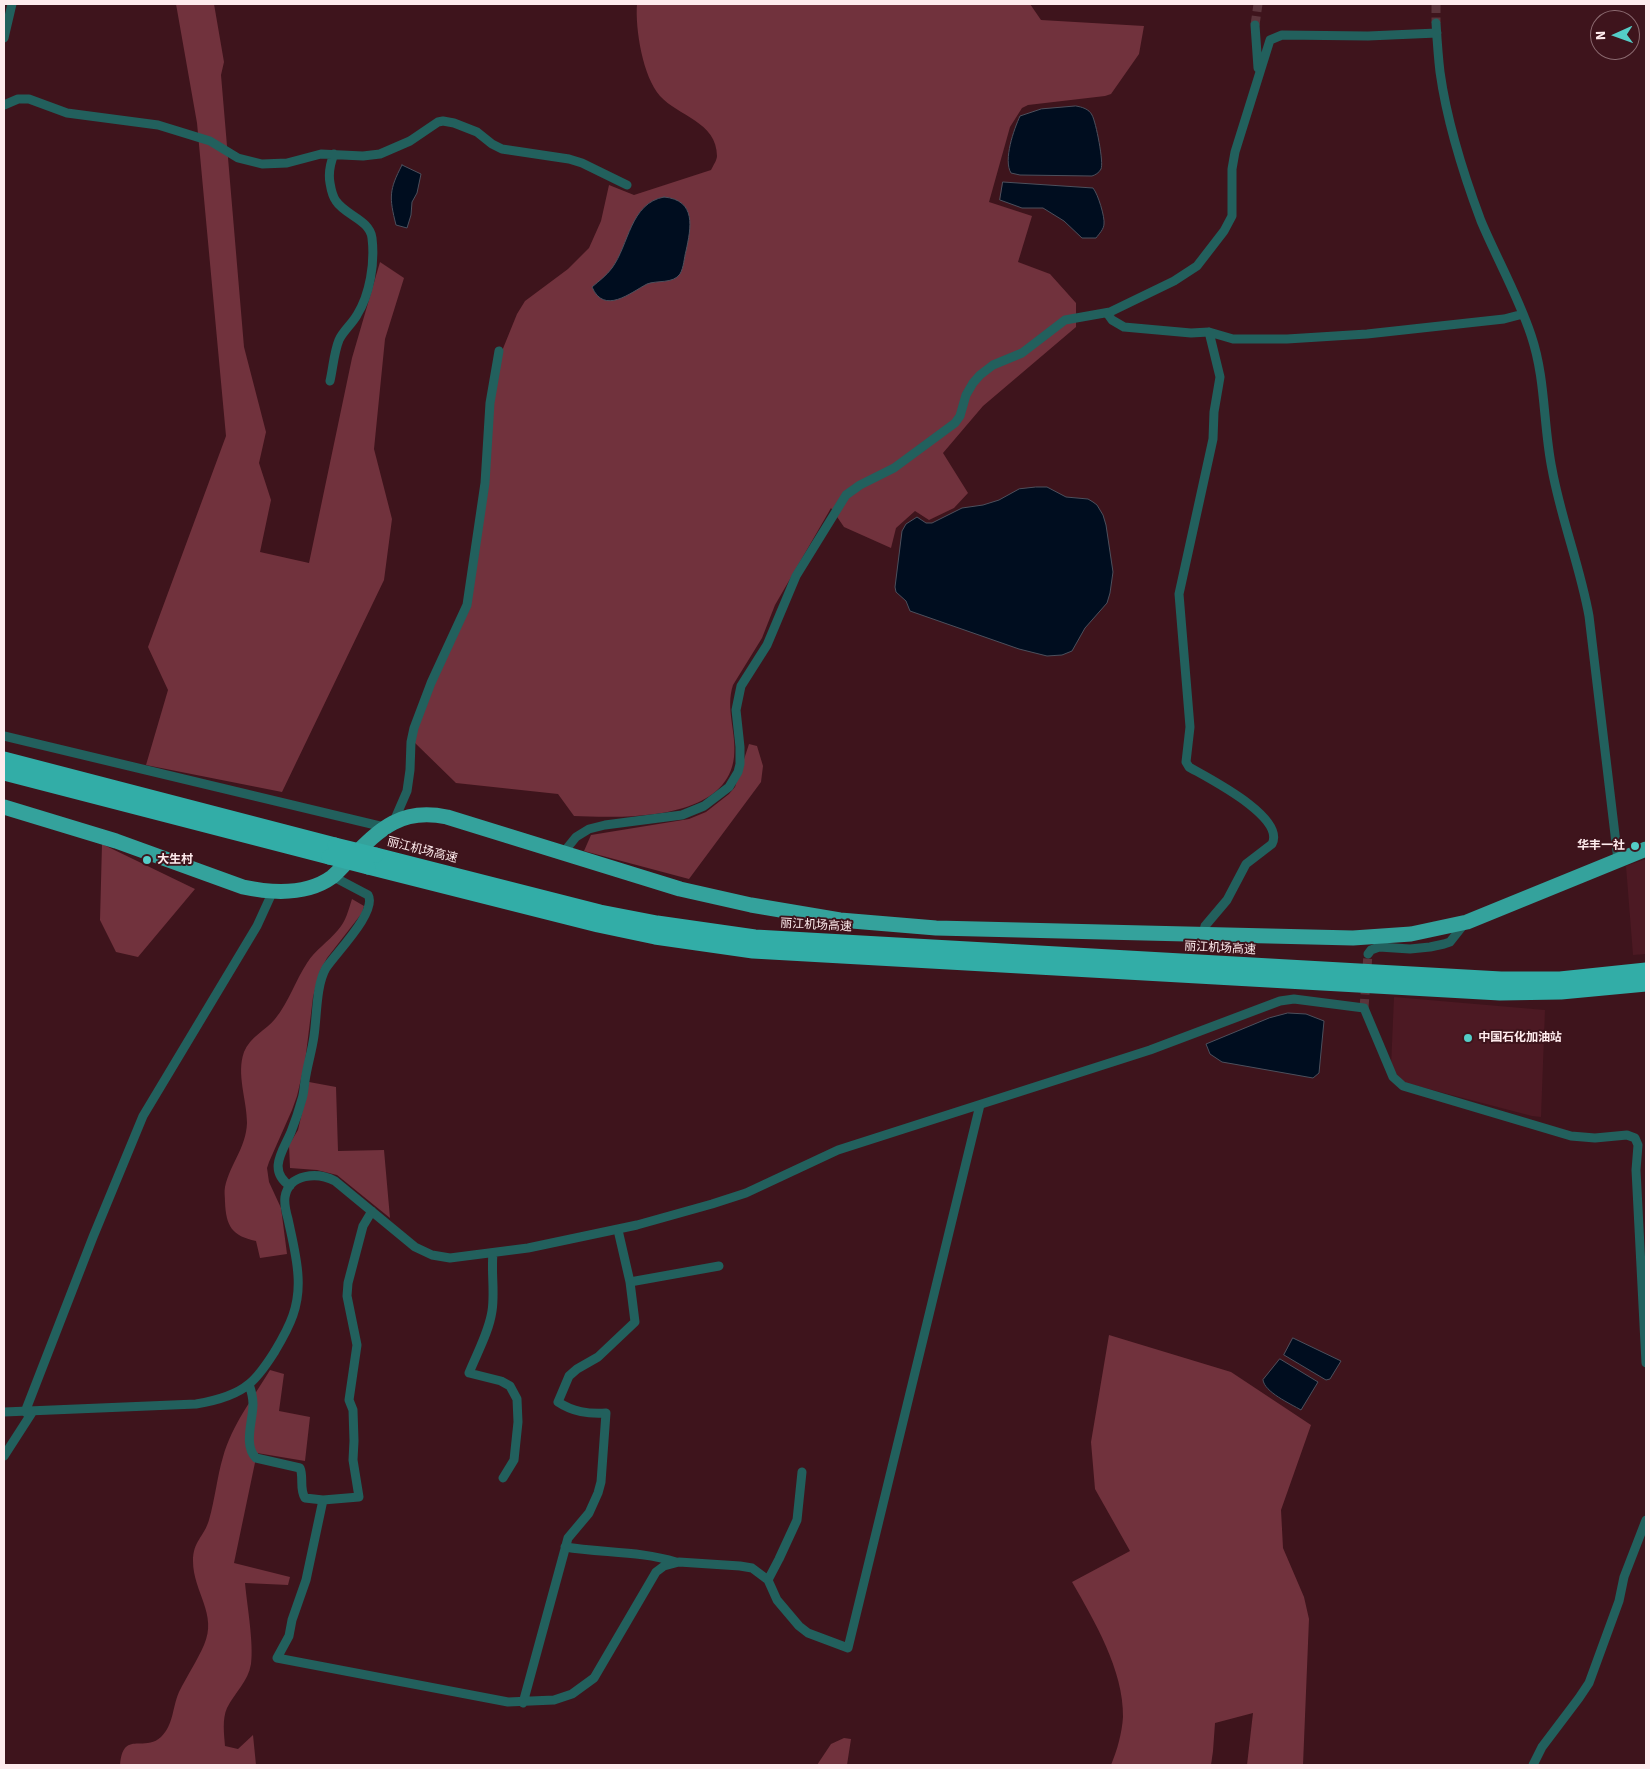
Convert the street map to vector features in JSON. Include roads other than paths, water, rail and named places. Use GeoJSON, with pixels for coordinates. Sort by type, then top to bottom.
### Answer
{"type":"FeatureCollection","features":[{"type":"Feature","properties":{"kind":"highway","name":"丽江机场高速"},"geometry":{"type":"LineString","coordinates":[[4,759],[332,851]]}},
{"type":"Feature","properties":{"kind":"highway","name":"丽江机场高速"},"geometry":{"type":"LineString","coordinates":[[4,773],[372,861],[600,912],[657,923],[755,937],[1501,979],[1560,979],[1646,970]]}},
{"type":"Feature","properties":{"kind":"highway"},"geometry":{"type":"LineString","coordinates":[[4,807],[116,841],[243,887],[273,891],[316,885],[332,876],[389,824],[419,814],[438,815],[634,876],[715,897],[780,911],[840,920],[936,928],[1372,938],[1411,934],[1467,922],[1646,849]]}},
{"type":"Feature","properties":{"kind":"highway","name":"丽江机场高速"},"geometry":{"type":"LineString","coordinates":[[372,861],[598,926],[655,937],[754,951],[1500,993],[1576,991],[1646,984]]}},
{"type":"Feature","properties":{"kind":"street"},"geometry":{"type":"LineString","coordinates":[[4,38],[12,4]]}},
{"type":"Feature","properties":{"kind":"street"},"geometry":{"type":"LineString","coordinates":[[1436,23],[1444,91],[1462,167],[1482,221],[1532,336],[1539,365],[1553,477],[1588,607],[1618,860]]}},
{"type":"Feature","properties":{"kind":"street"},"geometry":{"type":"LineString","coordinates":[[1256,25],[1258,76]]}},
{"type":"Feature","properties":{"kind":"street"},"geometry":{"type":"LineString","coordinates":[[563,853],[576,837],[589,829],[604,825],[682,815],[704,806],[724,793],[734,779],[740,764],[736,710],[741,686],[767,644],[796,576],[846,495],[860,485],[894,468],[955,423],[960,416],[966,395],[973,383],[993,365],[1022,353],[1065,320],[1107,313],[1174,281],[1197,266],[1224,231],[1232,216],[1232,169],[1235,152],[1270,40],[1282,36],[1368,36],[1437,33]]}},
{"type":"Feature","properties":{"kind":"street"},"geometry":{"type":"LineString","coordinates":[[4,105],[18,99],[29,99],[67,113],[158,125],[210,141],[238,158],[262,164],[288,163],[321,154],[363,156],[380,154],[410,141],[438,122],[449,122],[476,132],[492,144],[502,148],[569,159],[582,163],[627,185]]}},
{"type":"Feature","properties":{"kind":"street"},"geometry":{"type":"LineString","coordinates":[[330,381],[338,342],[366,299],[373,259],[370,230],[337,203],[333,196],[328,173],[334,154]]}},
{"type":"Feature","properties":{"kind":"street"},"geometry":{"type":"LineString","coordinates":[[1107,313],[1116,324],[1128,328],[1191,333],[1209,332],[1234,339],[1287,339],[1377,333],[1504,319],[1523,314]]}},
{"type":"Feature","properties":{"kind":"street"},"geometry":{"type":"LineString","coordinates":[[1203,934],[1206,926],[1227,900],[1246,864],[1272,844],[1274,840],[1271,827],[1263,816],[1233,793],[1189,767],[1186,762],[1190,727],[1179,594],[1213,439],[1214,412],[1220,377],[1209,332]]}},
{"type":"Feature","properties":{"kind":"street"},"geometry":{"type":"LineString","coordinates":[[4,736],[389,824],[407,791],[414,728],[431,682],[469,599],[485,482],[490,402],[499,351]]}},
{"type":"Feature","properties":{"kind":"street"},"geometry":{"type":"LineString","coordinates":[[290,1186],[280,1176],[279,1155],[292,1129],[303,1096],[314,1039],[322,976],[366,915],[370,905],[368,895],[332,876]]}},
{"type":"Feature","properties":{"kind":"street"},"geometry":{"type":"LineString","coordinates":[[4,1456],[29,1411],[93,1237],[144,1116],[256,926],[273,891]]}},
{"type":"Feature","properties":{"kind":"street"},"geometry":{"type":"LineString","coordinates":[[1368,954],[1379,947],[1410,949],[1444,944],[1450,942],[1467,922]]}},
{"type":"Feature","properties":{"kind":"street"},"geometry":{"type":"LineString","coordinates":[[4,1412],[196,1404],[224,1398],[249,1384],[266,1364],[290,1326],[296,1306],[299,1286],[298,1266],[285,1204],[286,1194],[290,1186],[303,1177],[325,1176],[339,1184],[415,1247],[432,1255],[450,1258],[528,1248],[618,1230],[675,1216],[746,1193],[838,1150],[1150,1050],[1280,1001],[1294,999],[1364,1008],[1393,1077],[1403,1086],[1571,1136],[1595,1138],[1630,1135],[1637,1140],[1636,1170],[1646,1363]]}},
{"type":"Feature","properties":{"kind":"street"},"geometry":{"type":"LineString","coordinates":[[565,1546],[585,1550],[659,1557],[679,1562],[746,1567],[757,1571],[768,1580],[777,1600],[799,1626],[808,1633],[848,1648],[980,1105]]}},
{"type":"Feature","properties":{"kind":"street"},"geometry":{"type":"LineString","coordinates":[[249,1384],[253,1402],[252,1424],[249,1437],[253,1455],[256,1458],[300,1468],[302,1471],[302,1491],[305,1498],[323,1500],[359,1497],[353,1460],[353,1410],[349,1400],[357,1345],[347,1296],[348,1283],[363,1226],[372,1211]]}},
{"type":"Feature","properties":{"kind":"street"},"geometry":{"type":"LineString","coordinates":[[523,1703],[565,1546],[568,1538],[589,1512],[601,1482],[606,1413],[581,1412],[568,1408],[558,1402],[569,1376],[598,1357],[635,1322],[630,1282],[618,1230]]}},
{"type":"Feature","properties":{"kind":"street"},"geometry":{"type":"LineString","coordinates":[[493,1253],[491,1269],[492,1314],[469,1373],[501,1381],[510,1386],[517,1399],[518,1422],[514,1460],[503,1478]]}},
{"type":"Feature","properties":{"kind":"street"},"geometry":{"type":"LineString","coordinates":[[630,1282],[719,1266]]}},
{"type":"Feature","properties":{"kind":"street"},"geometry":{"type":"LineString","coordinates":[[768,1580],[780,1559],[797,1520],[802,1472]]}},
{"type":"Feature","properties":{"kind":"street"},"geometry":{"type":"LineString","coordinates":[[323,1500],[306,1580],[292,1620],[289,1636],[277,1658],[508,1702],[547,1702],[563,1698],[594,1678],[656,1572],[664,1566],[679,1562]]}},
{"type":"Feature","properties":{"kind":"street"},"geometry":{"type":"LineString","coordinates":[[1532,1765],[1542,1747],[1589,1683],[1619,1601],[1624,1577],[1646,1520]]}},
{"type":"Feature","properties":{"kind":"water"},"geometry":{"type":"Polygon","coordinates":[[[1076,106],[1087,110],[1094,119],[1102,165],[1099,172],[1092,176],[1020,175],[1011,173],[1008,160],[1009,153],[1012,136],[1020,116],[1041,109],[1076,106]]]}},
{"type":"Feature","properties":{"kind":"water"},"geometry":{"type":"Polygon","coordinates":[[[402,165],[421,174],[417,193],[412,202],[407,228],[396,225],[391,200],[395,181],[402,165]]]}},
{"type":"Feature","properties":{"kind":"water"},"geometry":{"type":"Polygon","coordinates":[[[1003,182],[1093,188],[1102,211],[1104,226],[1096,238],[1082,238],[1064,221],[1043,208],[1022,208],[1000,200],[1003,182]]]}},
{"type":"Feature","properties":{"kind":"water"},"geometry":{"type":"Polygon","coordinates":[[[664,197],[675,199],[682,203],[687,209],[689,217],[689,233],[680,274],[669,281],[647,284],[618,299],[603,300],[592,287],[605,276],[618,259],[637,216],[644,207],[664,197]]]}},
{"type":"Feature","properties":{"kind":"water"},"geometry":{"type":"Polygon","coordinates":[[[1047,487],[1066,497],[1088,499],[1097,505],[1106,525],[1113,572],[1110,593],[1107,603],[1085,628],[1072,651],[1062,655],[1047,656],[1019,649],[910,611],[906,601],[896,592],[895,587],[902,531],[906,524],[917,517],[926,523],[932,523],[962,508],[983,505],[999,500],[1019,489],[1047,487]]]}},
{"type":"Feature","properties":{"kind":"water"},"geometry":{"type":"Polygon","coordinates":[[[1288,1013],[1306,1014],[1324,1021],[1319,1073],[1313,1078],[1222,1062],[1210,1054],[1206,1044],[1269,1018],[1288,1013]]]}},
{"type":"Feature","properties":{"kind":"water"},"geometry":{"type":"Polygon","coordinates":[[[1293,1338],[1341,1361],[1330,1379],[1326,1380],[1284,1355],[1293,1338]]]}},
{"type":"Feature","properties":{"kind":"water"},"geometry":{"type":"Polygon","coordinates":[[[1280,1359],[1318,1382],[1301,1410],[1268,1389],[1263,1380],[1280,1359]]]}},
{"type":"Feature","properties":{"kind":"tunnel"},"geometry":{"type":"LineString","coordinates":[[1255,25],[1258,4]]}},
{"type":"Feature","properties":{"kind":"tunnel"},"geometry":{"type":"LineString","coordinates":[[1436,4],[1436,23]]}},
{"type":"Feature","properties":{"kind":"tunnel"},"geometry":{"type":"LineString","coordinates":[[1364,1008],[1368,954]]}},
{"type":"Feature","properties":{"kind":"place","name":"华丰一社"},"geometry":{"type":"Point","coordinates":[1635,846]}},
{"type":"Feature","properties":{"kind":"place","name":"大生村"},"geometry":{"type":"Point","coordinates":[147,860]}},
{"type":"Feature","properties":{"kind":"place","name":"中国石化加油站"},"geometry":{"type":"Point","coordinates":[1468,1038]}}]}
